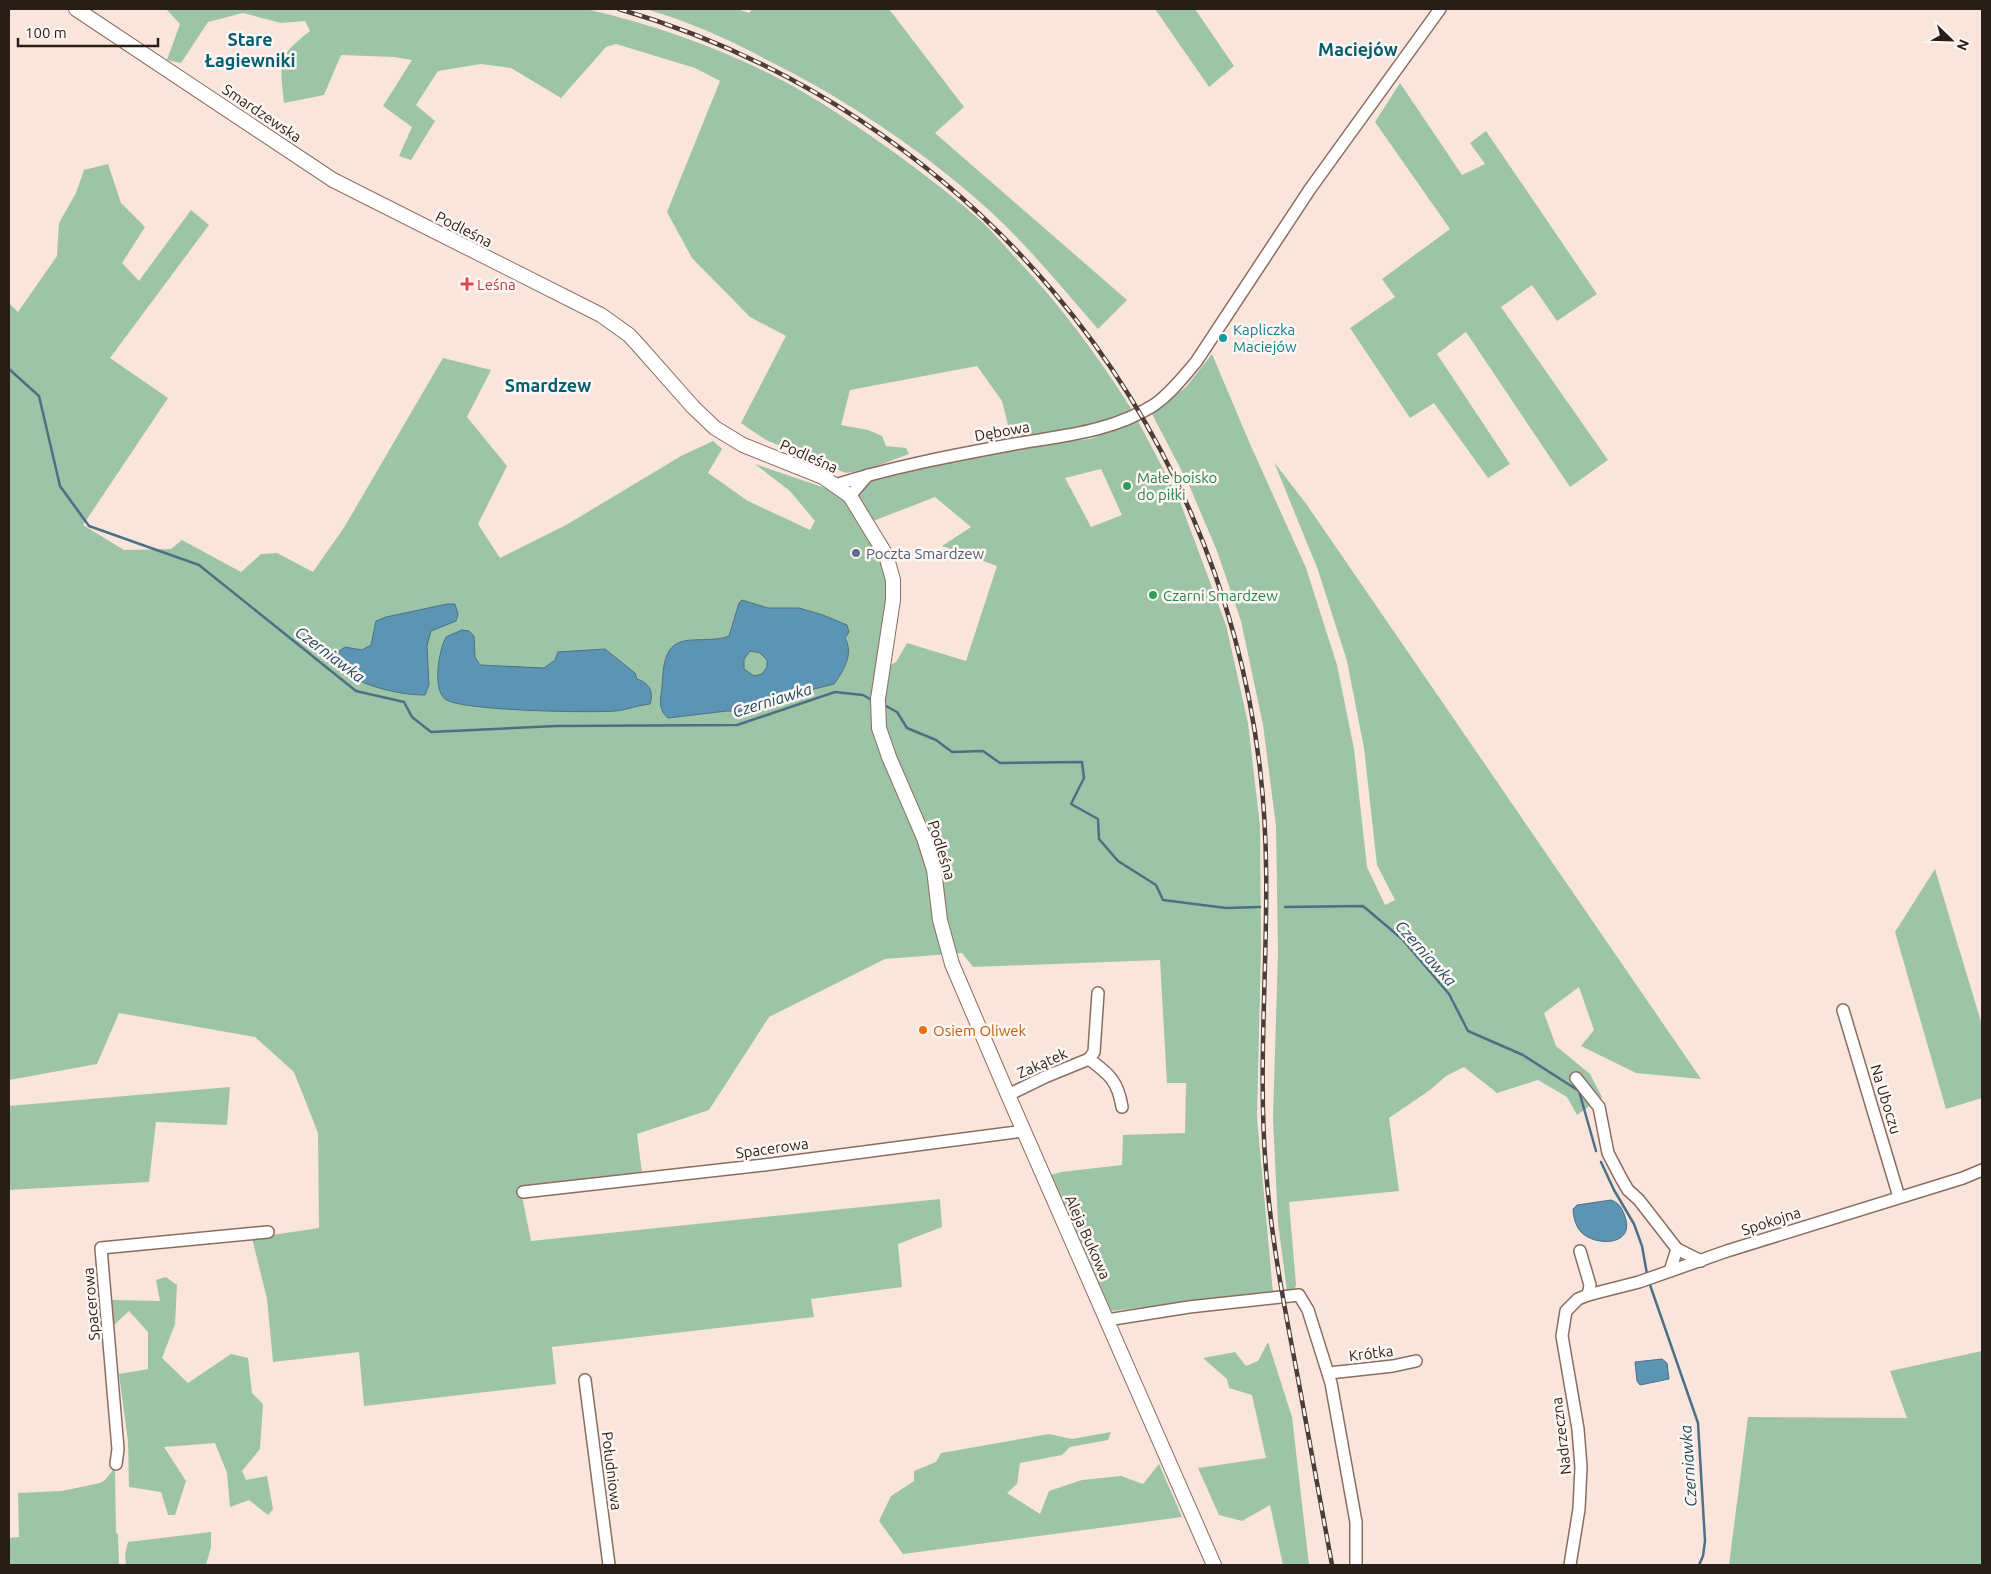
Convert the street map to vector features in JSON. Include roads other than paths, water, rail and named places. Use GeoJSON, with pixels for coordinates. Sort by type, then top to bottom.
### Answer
{"type":"FeatureCollection","features":[{"type":"Feature","properties":{"kind":"street","name":"Smardzewska"},"geometry":{"type":"LineString","coordinates":[[76,9],[333,180],[383,207]]}},
{"type":"Feature","properties":{"kind":"street","name":"Dębowa"},"geometry":{"type":"LineString","coordinates":[[835,485],[935,458],[1089,432],[1140,412],[1154,404],[1170,391],[1196,362],[1310,189],[1440,9]]}},
{"type":"Feature","properties":{"kind":"street","name":"Podleśna"},"geometry":{"type":"LineString","coordinates":[[383,207],[601,315],[629,335],[714,428],[732,440],[823,477],[850,496],[879,542],[891,569],[893,600],[878,699],[879,728],[930,857],[936,882],[940,920]]}},
{"type":"Feature","properties":{"kind":"street"},"geometry":{"type":"LineString","coordinates":[[850,496],[868,475]]}},
{"type":"Feature","properties":{"kind":"street","name":"Aleja Bukowa"},"geometry":{"type":"LineString","coordinates":[[940,920],[956,975],[1214,1565]]}},
{"type":"Feature","properties":{"kind":"street","name":"Zakątek"},"geometry":{"type":"LineString","coordinates":[[1008,1095],[1089,1059],[1094,1052],[1098,992]]}},
{"type":"Feature","properties":{"kind":"street","name":"Na Uboczu"},"geometry":{"type":"LineString","coordinates":[[1843,1010],[1899,1197]]}},
{"type":"Feature","properties":{"kind":"street","name":"Zakątek"},"geometry":{"type":"LineString","coordinates":[[1089,1059],[1113,1079],[1118,1088],[1122,1107]]}},
{"type":"Feature","properties":{"kind":"street"},"geometry":{"type":"LineString","coordinates":[[1576,1078],[1599,1108],[1608,1153],[1628,1190],[1677,1249],[1701,1260]]}},
{"type":"Feature","properties":{"kind":"street","name":"Spacerowa"},"geometry":{"type":"LineString","coordinates":[[524,1192],[764,1165],[1024,1131]]}},
{"type":"Feature","properties":{"kind":"street","name":"Spokojna"},"geometry":{"type":"LineString","coordinates":[[1571,1306],[1578,1299],[1588,1295],[1670,1271],[1963,1178],[1982,1170]]}},
{"type":"Feature","properties":{"kind":"street","name":"Spacerowa"},"geometry":{"type":"LineString","coordinates":[[116,1464],[118,1449],[101,1248],[268,1232]]}},
{"type":"Feature","properties":{"kind":"street"},"geometry":{"type":"LineString","coordinates":[[1670,1271],[1677,1249]]}},
{"type":"Feature","properties":{"kind":"street"},"geometry":{"type":"LineString","coordinates":[[1580,1251],[1590,1285],[1588,1295]]}},
{"type":"Feature","properties":{"kind":"street"},"geometry":{"type":"LineString","coordinates":[[1107,1320],[1189,1307],[1299,1295],[1308,1310],[1329,1373],[1340,1425],[1356,1522],[1356,1565]]}},
{"type":"Feature","properties":{"kind":"street","name":"Nadrzeczna"},"geometry":{"type":"LineString","coordinates":[[1570,1565],[1581,1487],[1580,1449],[1562,1336],[1564,1318],[1571,1306]]}},
{"type":"Feature","properties":{"kind":"street","name":"Krótka"},"geometry":{"type":"LineString","coordinates":[[1329,1373],[1393,1366],[1416,1361]]}},
{"type":"Feature","properties":{"kind":"street","name":"Południowa"},"geometry":{"type":"LineString","coordinates":[[585,1380],[609,1565]]}},
{"type":"Feature","properties":{"kind":"water"},"geometry":{"type":"Polygon","coordinates":[[[742,600],[768,608],[799,608],[847,625],[849,632],[845,638],[848,644],[848,656],[841,673],[834,684],[782,697],[751,712],[727,711],[668,718],[661,707],[663,670],[667,655],[678,643],[729,636],[739,603],[742,600]],[[750,651],[744,659],[744,669],[754,676],[762,674],[767,667],[767,660],[760,653],[750,651]]]}},
{"type":"Feature","properties":{"kind":"water"},"geometry":{"type":"Polygon","coordinates":[[[455,604],[458,614],[456,621],[431,631],[427,646],[429,685],[425,695],[401,693],[376,687],[351,677],[332,663],[335,654],[345,647],[362,650],[371,645],[376,621],[386,617],[455,604]]]}},
{"type":"Feature","properties":{"kind":"water"},"geometry":{"type":"Polygon","coordinates":[[[462,630],[469,631],[474,636],[475,657],[480,665],[544,668],[555,660],[558,652],[605,649],[635,673],[637,679],[650,688],[650,704],[616,711],[581,712],[499,709],[455,703],[445,699],[441,694],[438,669],[446,637],[462,630]]]}},
{"type":"Feature","properties":{"kind":"water"},"geometry":{"type":"Polygon","coordinates":[[[1611,1200],[1616,1202],[1624,1214],[1627,1225],[1625,1234],[1619,1239],[1601,1241],[1583,1234],[1576,1224],[1573,1209],[1577,1205],[1611,1200]]]}},
{"type":"Feature","properties":{"kind":"water"},"geometry":{"type":"Polygon","coordinates":[[[1662,1359],[1667,1363],[1669,1379],[1640,1385],[1637,1381],[1635,1362],[1662,1359]]]}},
{"type":"Feature","properties":{"kind":"waterway","name":"Czerniawka"},"geometry":{"type":"LineString","coordinates":[[9,369],[39,396],[60,486],[89,526],[199,565],[356,691],[404,702],[412,717],[431,732],[556,726],[737,725],[835,692],[863,695],[870,699]]}},
{"type":"Feature","properties":{"kind":"waterway","name":"Czerniawka"},"geometry":{"type":"LineString","coordinates":[[886,706],[897,712],[907,728],[936,740],[952,752],[983,751],[1000,763],[1082,762],[1084,778],[1071,804],[1098,819],[1099,839],[1118,861],[1156,885],[1163,900],[1226,908],[1260,907]]}},
{"type":"Feature","properties":{"kind":"waterway","name":"Czerniawka"},"geometry":{"type":"LineString","coordinates":[[1285,907],[1363,906],[1402,939],[1449,994],[1468,1031],[1523,1055],[1579,1091],[1596,1151]]}},
{"type":"Feature","properties":{"kind":"waterway","name":"Czerniawka"},"geometry":{"type":"LineString","coordinates":[[1601,1162],[1614,1190],[1634,1224],[1642,1246],[1647,1274]]}},
{"type":"Feature","properties":{"kind":"waterway","name":"Czerniawka"},"geometry":{"type":"LineString","coordinates":[[1649,1282],[1698,1423],[1705,1541],[1703,1556],[1699,1565]]}},
{"type":"Feature","properties":{"kind":"railway"},"geometry":{"type":"LineString","coordinates":[[619,9],[744,56],[860,120],[963,199],[1054,292],[1130,397],[1191,513],[1235,637],[1260,769],[1266,869],[1263,1120],[1268,1195],[1283,1297],[1332,1565]]}},
{"type":"Feature","properties":{"kind":"place","name":"Leśna"},"geometry":{"type":"Point","coordinates":[467,284]}},
{"type":"Feature","properties":{"kind":"place","name":"Kapliczka Maciejów"},"geometry":{"type":"Point","coordinates":[1223,338]}},
{"type":"Feature","properties":{"kind":"place","name":"Małe boisko do piłki"},"geometry":{"type":"Point","coordinates":[1127,486]}},
{"type":"Feature","properties":{"kind":"place","name":"Poczta Smardzew"},"geometry":{"type":"Point","coordinates":[856,553]}},
{"type":"Feature","properties":{"kind":"place","name":"Czarni Smardzew"},"geometry":{"type":"Point","coordinates":[1153,595]}},
{"type":"Feature","properties":{"kind":"place","name":"Osiem Oliwek"},"geometry":{"type":"Point","coordinates":[923,1030]}},
{"type":"Feature","properties":{"kind":"district","name":"Stare Łagiewniki"},"geometry":{"type":"Point","coordinates":[250,49]}},
{"type":"Feature","properties":{"kind":"district","name":"Maciejów"},"geometry":{"type":"Point","coordinates":[1358,49]}},
{"type":"Feature","properties":{"kind":"district","name":"Smardzew"},"geometry":{"type":"Point","coordinates":[548,385]}}]}
